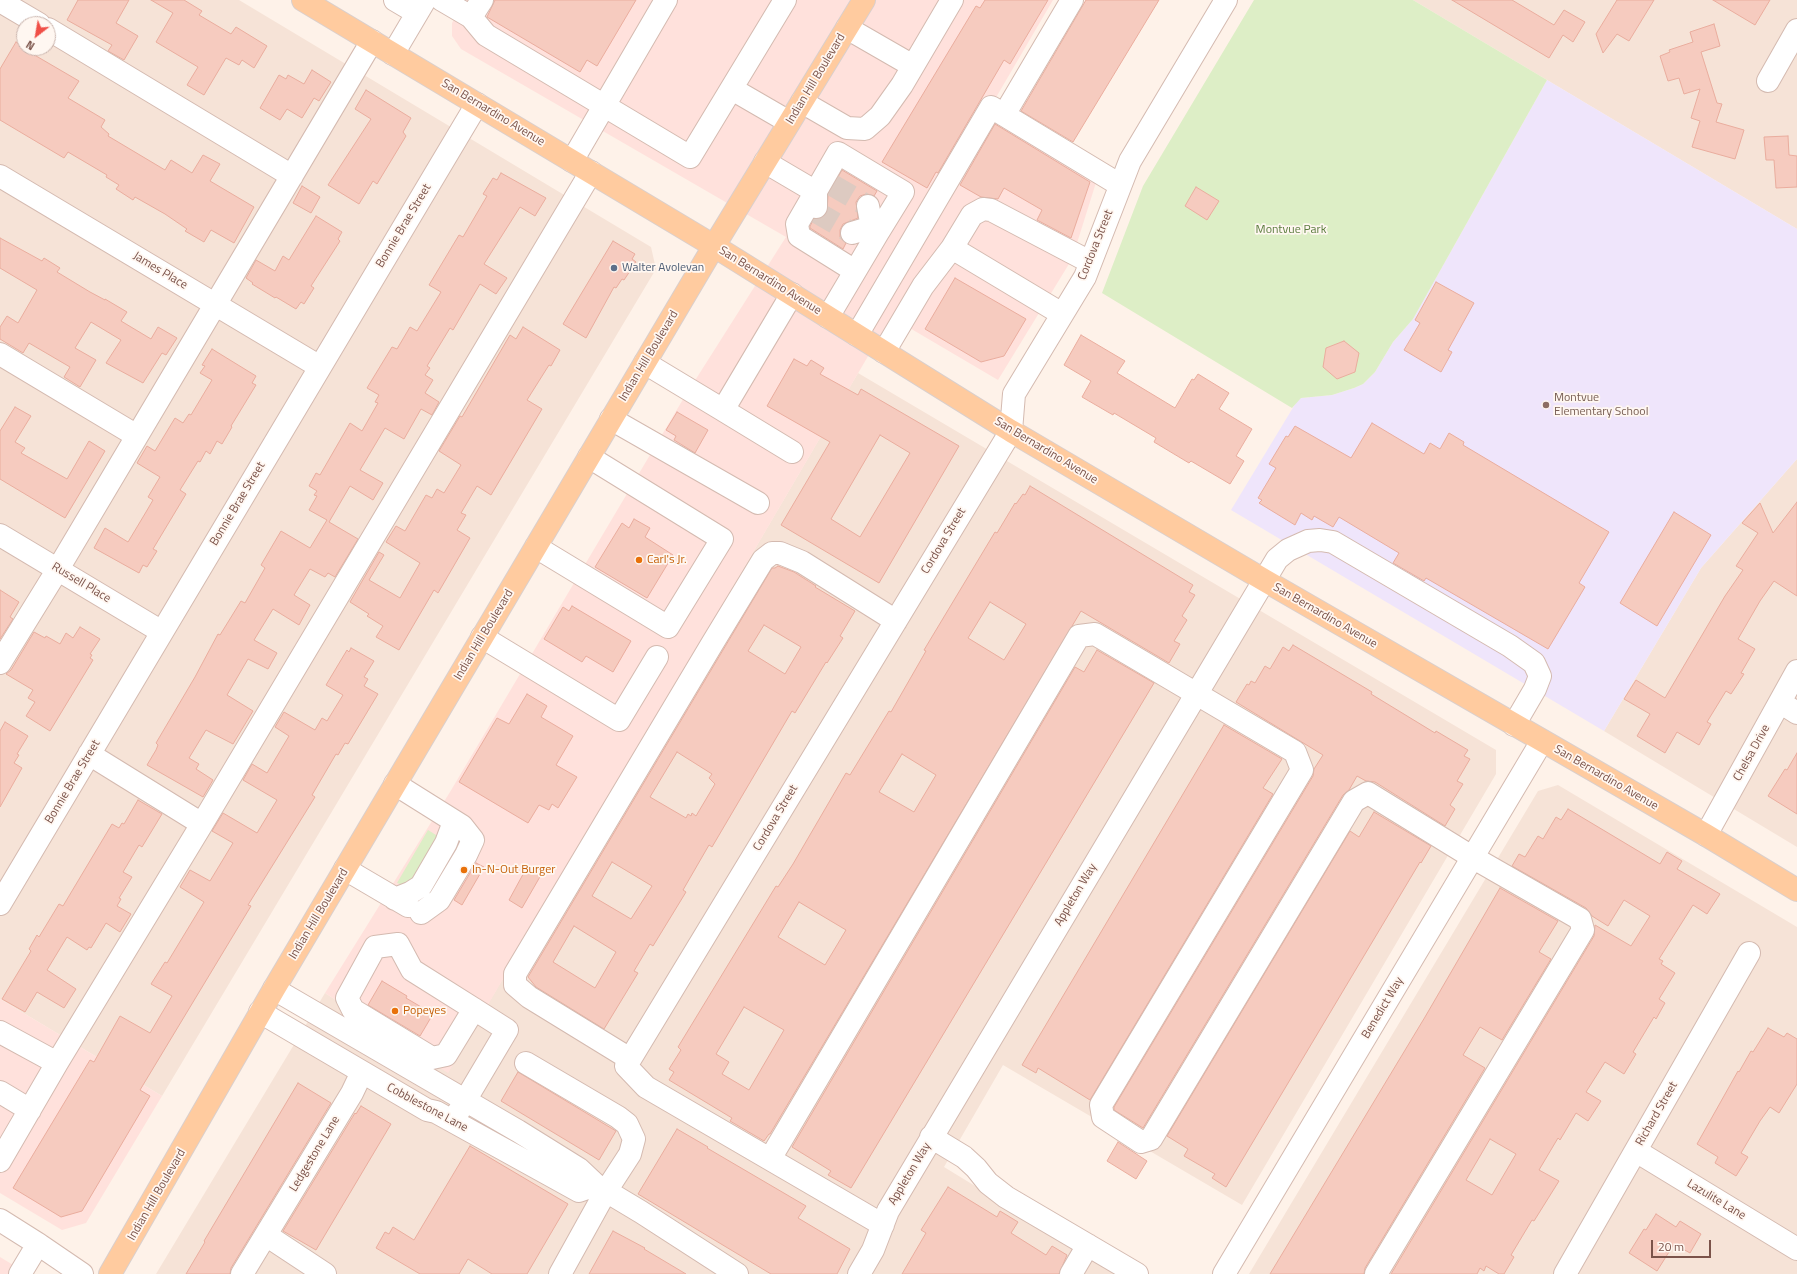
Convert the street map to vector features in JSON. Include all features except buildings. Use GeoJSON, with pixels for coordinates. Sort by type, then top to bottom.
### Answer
{"type":"FeatureCollection","features":[{"type":"Feature","properties":{"kind":"main road","name":"San Bernardino Avenue"},"geometry":{"type":"LineString","coordinates":[[303,0],[714,246],[1011,431],[1514,725],[1706,834],[1797,890]]}},
{"type":"Feature","properties":{"kind":"main road","name":"Indian Hill Boulevard"},"geometry":{"type":"LineString","coordinates":[[110,1274],[180,1155],[260,1012],[714,246],[847,28],[861,1]]}},
{"type":"Feature","properties":{"kind":"street"},"geometry":{"type":"LineString","coordinates":[[393,54],[421,7],[395,0]]}},
{"type":"Feature","properties":{"kind":"street"},"geometry":{"type":"LineString","coordinates":[[442,0],[476,9],[486,35],[690,157],[785,0]]}},
{"type":"Feature","properties":{"kind":"street"},"geometry":{"type":"LineString","coordinates":[[572,161],[666,0]]}},
{"type":"Feature","properties":{"kind":"street"},"geometry":{"type":"LineString","coordinates":[[802,102],[847,128],[865,129],[880,116],[913,66],[952,0]]}},
{"type":"Feature","properties":{"kind":"street"},"geometry":{"type":"LineString","coordinates":[[1004,115],[1072,0]]}},
{"type":"Feature","properties":{"kind":"street","name":"Cordova Street"},"geometry":{"type":"LineString","coordinates":[[628,1062],[1011,431],[1014,394],[1085,277],[1130,161],[1226,0]]}},
{"type":"Feature","properties":{"kind":"street"},"geometry":{"type":"LineString","coordinates":[[0,1],[25,16]]}},
{"type":"Feature","properties":{"kind":"street"},"geometry":{"type":"LineString","coordinates":[[847,28],[913,66]]}},
{"type":"Feature","properties":{"kind":"street"},"geometry":{"type":"LineString","coordinates":[[1768,81],[1797,30]]}},
{"type":"Feature","properties":{"kind":"street"},"geometry":{"type":"LineString","coordinates":[[56,35],[292,176]]}},
{"type":"Feature","properties":{"kind":"street"},"geometry":{"type":"LineString","coordinates":[[0,663],[58,570],[372,41]]}},
{"type":"Feature","properties":{"kind":"street"},"geometry":{"type":"LineString","coordinates":[[732,89],[789,122]]}},
{"type":"Feature","properties":{"kind":"street","name":"Bonnie Brae Street"},"geometry":{"type":"LineString","coordinates":[[0,904],[477,104]]}},
{"type":"Feature","properties":{"kind":"street"},"geometry":{"type":"LineString","coordinates":[[857,335],[991,107],[1120,185]]}},
{"type":"Feature","properties":{"kind":"street"},"geometry":{"type":"LineString","coordinates":[[828,317],[855,271],[876,229],[903,192],[838,153],[821,196],[797,224],[799,236],[855,271]]}},
{"type":"Feature","properties":{"kind":"street"},"geometry":{"type":"LineString","coordinates":[[765,162],[821,196]]}},
{"type":"Feature","properties":{"kind":"street"},"geometry":{"type":"LineString","coordinates":[[0,1159],[592,172]]}},
{"type":"Feature","properties":{"kind":"street","name":"James Place"},"geometry":{"type":"LineString","coordinates":[[0,176],[320,366]]}},
{"type":"Feature","properties":{"kind":"street"},"geometry":{"type":"LineString","coordinates":[[868,206],[876,229]]}},
{"type":"Feature","properties":{"kind":"street"},"geometry":{"type":"LineString","coordinates":[[884,352],[923,286],[952,248],[972,215],[977,211],[983,209],[991,210],[1090,262]]}},
{"type":"Feature","properties":{"kind":"street"},"geometry":{"type":"LineString","coordinates":[[852,233],[876,229]]}},
{"type":"Feature","properties":{"kind":"street"},"geometry":{"type":"LineString","coordinates":[[952,248],[1062,314]]}},
{"type":"Feature","properties":{"kind":"street"},"geometry":{"type":"LineString","coordinates":[[723,410],[792,294]]}},
{"type":"Feature","properties":{"kind":"street"},"geometry":{"type":"LineString","coordinates":[[0,354],[137,436]]}},
{"type":"Feature","properties":{"kind":"street"},"geometry":{"type":"LineString","coordinates":[[645,363],[792,452]]}},
{"type":"Feature","properties":{"kind":"street"},"geometry":{"type":"LineString","coordinates":[[612,419],[758,503]]}},
{"type":"Feature","properties":{"kind":"street"},"geometry":{"type":"LineString","coordinates":[[536,547],[592,582],[668,626],[722,539],[589,458]]}},
{"type":"Feature","properties":{"kind":"street","name":"Russell Place"},"geometry":{"type":"LineString","coordinates":[[0,535],[162,632]]}},
{"type":"Feature","properties":{"kind":"street","name":"Appleton Way"},"geometry":{"type":"LineString","coordinates":[[863,1273],[885,1218],[931,1137],[1277,559],[1288,550],[1308,541],[1320,540],[1333,542],[1510,646],[1534,663],[1540,676],[1535,689],[1514,725]]}},
{"type":"Feature","properties":{"kind":"street"},"geometry":{"type":"LineString","coordinates":[[885,1218],[770,1159],[646,1087],[628,1062],[529,997],[516,985],[515,974],[763,560],[772,553],[780,553],[802,562],[896,621]]}},
{"type":"Feature","properties":{"kind":"street"},"geometry":{"type":"LineString","coordinates":[[770,1159],[1079,636],[1095,634],[1295,752],[1302,770],[1101,1105],[1103,1117],[1141,1142],[1151,1139],[1354,801],[1368,793],[1472,857],[1580,919],[1583,930],[1376,1274]]}},
{"type":"Feature","properties":{"kind":"street"},"geometry":{"type":"LineString","coordinates":[[482,637],[619,720],[657,657]]}},
{"type":"Feature","properties":{"kind":"street","name":"Chelsa Drive"},"geometry":{"type":"LineString","coordinates":[[1706,834],[1788,708],[1797,671]]}},
{"type":"Feature","properties":{"kind":"street","name":"Benedict Way"},"geometry":{"type":"LineString","coordinates":[[1224,1274],[1542,741]]}},
{"type":"Feature","properties":{"kind":"street"},"geometry":{"type":"LineString","coordinates":[[90,754],[202,824]]}},
{"type":"Feature","properties":{"kind":"street"},"geometry":{"type":"LineString","coordinates":[[345,869],[427,916],[440,900],[466,855],[472,840],[462,826],[395,784]]}},
{"type":"Feature","properties":{"kind":"street"},"geometry":{"type":"LineString","coordinates":[[395,899],[410,893],[421,886],[446,843],[452,827],[446,816]]}},
{"type":"Feature","properties":{"kind":"street"},"geometry":{"type":"LineString","coordinates":[[453,1121],[507,1030],[474,1009],[412,970],[398,944],[375,947],[347,998],[353,1010],[432,1058],[446,1056],[474,1009]]}},
{"type":"Feature","properties":{"kind":"street","name":"Richard Street"},"geometry":{"type":"LineString","coordinates":[[1565,1274],[1749,954]]}},
{"type":"Feature","properties":{"kind":"street","name":"Cobblestone Lane"},"geometry":{"type":"LineString","coordinates":[[274,989],[465,1100],[579,1169],[601,1188],[737,1274]]}},
{"type":"Feature","properties":{"kind":"street","name":"Cobblestone Lane"},"geometry":{"type":"LineString","coordinates":[[260,1012],[427,1110],[436,1112],[453,1121],[579,1191],[601,1188]]}},
{"type":"Feature","properties":{"kind":"street"},"geometry":{"type":"LineString","coordinates":[[0,1032],[57,1063]]}},
{"type":"Feature","properties":{"kind":"street"},"geometry":{"type":"LineString","coordinates":[[526,1063],[618,1117],[627,1124],[634,1139],[630,1154],[601,1188],[560,1274]]}},
{"type":"Feature","properties":{"kind":"street","name":"Ledgestone Lane"},"geometry":{"type":"LineString","coordinates":[[242,1274],[352,1093],[362,1072]]}},
{"type":"Feature","properties":{"kind":"street"},"geometry":{"type":"LineString","coordinates":[[0,1092],[30,1110]]}},
{"type":"Feature","properties":{"kind":"street"},"geometry":{"type":"LineString","coordinates":[[931,1137],[964,1157],[997,1191],[1137,1274]]}},
{"type":"Feature","properties":{"kind":"street","name":"Lazulite Lane"},"geometry":{"type":"LineString","coordinates":[[1636,1151],[1797,1249]]}},
{"type":"Feature","properties":{"kind":"street"},"geometry":{"type":"LineString","coordinates":[[0,1220],[82,1274]]}},
{"type":"Feature","properties":{"kind":"street"},"geometry":{"type":"LineString","coordinates":[[266,1235],[325,1274]]}},
{"type":"Feature","properties":{"kind":"street"},"geometry":{"type":"LineString","coordinates":[[20,1274],[38,1244]]}},
{"type":"Feature","properties":{"kind":"street"},"geometry":{"type":"LineString","coordinates":[[1071,1274],[1088,1245]]}},
{"type":"Feature","properties":{"kind":"shaded area"},"geometry":{"type":"Polygon","coordinates":[[[0,0],[239,0],[651,247],[656,269],[162,1096],[0,999],[0,0]]]}},
{"type":"Feature","properties":{"kind":"shaded area"},"geometry":{"type":"Polygon","coordinates":[[[465,0],[1053,0],[991,106],[1099,173],[1072,259],[998,380],[891,317],[448,1073],[325,993],[450,792],[682,401],[786,237],[461,49],[452,36],[452,23],[465,0]]]}},
{"type":"Feature","properties":{"kind":"shaded area"},"geometry":{"type":"Polygon","coordinates":[[[1413,0],[1797,0],[1797,229],[1547,80],[1413,0]]]}},
{"type":"Feature","properties":{"kind":"shaded area","name":"Montvue Elementary School"},"geometry":{"type":"Polygon","coordinates":[[[1547,80],[1797,229],[1797,459],[1701,568],[1604,731],[1231,510],[1297,401],[1301,398],[1332,395],[1354,388],[1363,384],[1375,372],[1393,342],[1413,319],[1547,80]]]}},
{"type":"Feature","properties":{"kind":"shaded area"},"geometry":{"type":"Polygon","coordinates":[[[858,373],[1496,750],[1496,774],[1242,1205],[1003,1065],[944,1167],[1119,1274],[156,1274],[325,993],[448,1072],[858,373]]]}},
{"type":"Feature","properties":{"kind":"shaded area"},"geometry":{"type":"Polygon","coordinates":[[[1797,459],[1797,847],[1604,731],[1701,568],[1797,459]]]}},
{"type":"Feature","properties":{"kind":"shaded area"},"geometry":{"type":"Polygon","coordinates":[[[1558,785],[1797,927],[1797,1274],[1249,1274],[1538,791],[1558,785]]]}},
{"type":"Feature","properties":{"kind":"shaded area"},"geometry":{"type":"Polygon","coordinates":[[[0,999],[162,1096],[86,1223],[62,1230],[0,1193],[0,999]]]}},
{"type":"Feature","properties":{"kind":"shaded area"},"geometry":{"type":"Polygon","coordinates":[[[0,1257],[28,1274],[0,1274],[0,1257]]]}},
{"type":"Feature","properties":{"kind":"green space","name":"Montvue Park"},"geometry":{"type":"Polygon","coordinates":[[[1254,0],[1413,0],[1547,80],[1413,319],[1393,342],[1375,372],[1363,384],[1354,388],[1332,395],[1301,398],[1292,408],[1102,293],[1143,186],[1254,0]]]}},
{"type":"Feature","properties":{"kind":"green space"},"geometry":{"type":"Polygon","coordinates":[[[428,830],[439,839],[417,880],[403,885],[397,883],[428,830]]]}},
{"type":"Feature","properties":{"kind":"tunnel"},"geometry":{"type":"LineString","coordinates":[[832,185],[868,206]]}},
{"type":"Feature","properties":{"kind":"tunnel"},"geometry":{"type":"LineString","coordinates":[[816,212],[852,233]]}},
{"type":"Feature","properties":{"kind":"place","name":"Walter Avolevan"},"geometry":{"type":"Point","coordinates":[614,268]}},
{"type":"Feature","properties":{"kind":"place","name":"Montvue Elementary School"},"geometry":{"type":"Point","coordinates":[1546,405]}},
{"type":"Feature","properties":{"kind":"place","name":"Carl's Jr."},"geometry":{"type":"Point","coordinates":[639,560]}},
{"type":"Feature","properties":{"kind":"place","name":"In-N-Out Burger"},"geometry":{"type":"Point","coordinates":[464,870]}},
{"type":"Feature","properties":{"kind":"place","name":"Popeyes"},"geometry":{"type":"Point","coordinates":[395,1011]}}]}
